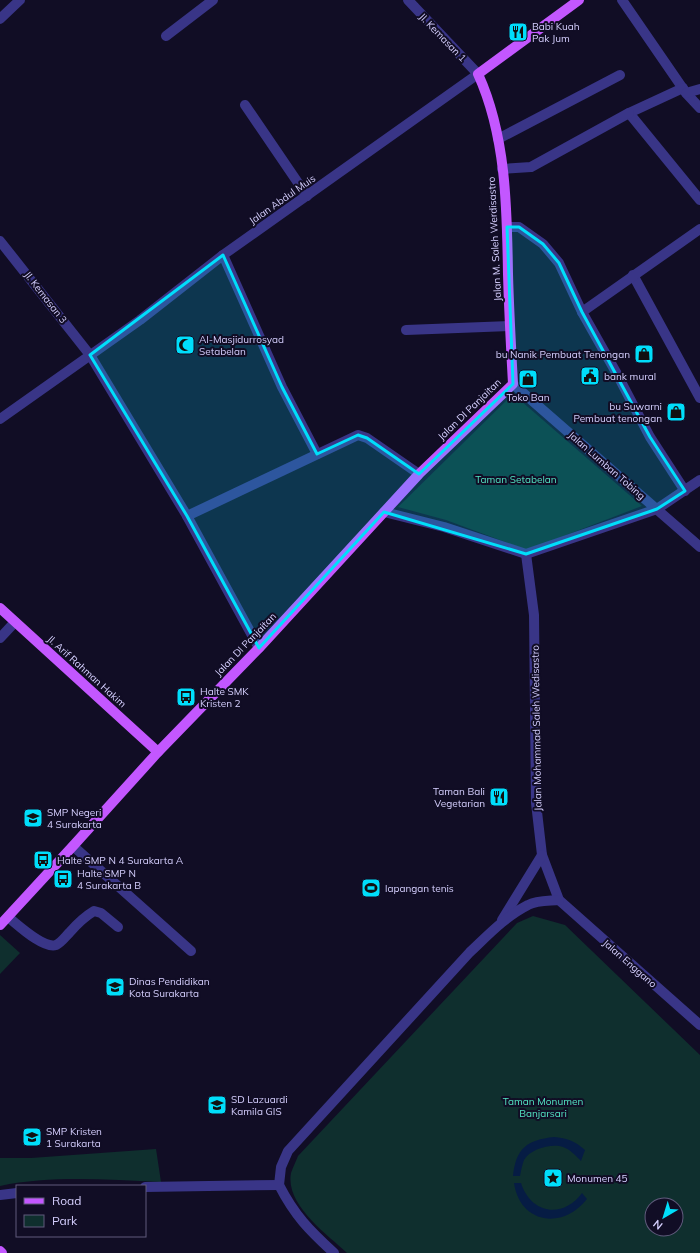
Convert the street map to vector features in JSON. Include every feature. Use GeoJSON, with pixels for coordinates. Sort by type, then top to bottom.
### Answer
{"type":"FeatureCollection","features":[{"type":"Feature","properties":{"kind":"main road","name":"Jalan Abdul Muis"},"geometry":{"type":"LineString","coordinates":[[478,74],[579,0]]}},
{"type":"Feature","properties":{"kind":"main road","name":"Jalan M. Saleh Werdisastro"},"geometry":{"type":"LineString","coordinates":[[478,74],[487,94],[498,138],[502,169],[507,227],[513,384]]}},
{"type":"Feature","properties":{"kind":"main road","name":"Jalan DI Panjaitan"},"geometry":{"type":"LineString","coordinates":[[0,925],[158,752],[259,648],[419,474],[513,384]]}},
{"type":"Feature","properties":{"kind":"main road","name":"Jl. Arif Rahman Hakim"},"geometry":{"type":"LineString","coordinates":[[0,608],[158,752]]}},
{"type":"Feature","properties":{"kind":"street"},"geometry":{"type":"LineString","coordinates":[[0,19],[20,0]]}},
{"type":"Feature","properties":{"kind":"street"},"geometry":{"type":"LineString","coordinates":[[166,36],[183,21],[213,0]]}},
{"type":"Feature","properties":{"kind":"street","name":"Jl. Kemasan 1"},"geometry":{"type":"LineString","coordinates":[[408,0],[478,74]]}},
{"type":"Feature","properties":{"kind":"street"},"geometry":{"type":"LineString","coordinates":[[622,0],[685,90],[700,108]]}},
{"type":"Feature","properties":{"kind":"street","name":"Jalan Abdul Muis"},"geometry":{"type":"LineString","coordinates":[[0,419],[140,320],[223,255],[478,74]]}},
{"type":"Feature","properties":{"kind":"street"},"geometry":{"type":"LineString","coordinates":[[498,138],[620,75]]}},
{"type":"Feature","properties":{"kind":"street"},"geometry":{"type":"LineString","coordinates":[[502,169],[531,167],[629,113],[685,90],[700,89]]}},
{"type":"Feature","properties":{"kind":"street"},"geometry":{"type":"LineString","coordinates":[[246,105],[308,196]]}},
{"type":"Feature","properties":{"kind":"street"},"geometry":{"type":"LineString","coordinates":[[629,113],[700,200]]}},
{"type":"Feature","properties":{"kind":"street"},"geometry":{"type":"LineString","coordinates":[[507,227],[519,228],[543,244],[560,263],[582,312],[650,437],[685,490]]}},
{"type":"Feature","properties":{"kind":"street"},"geometry":{"type":"LineString","coordinates":[[582,312],[700,229]]}},
{"type":"Feature","properties":{"kind":"street","name":"Jl. Kemasan 3"},"geometry":{"type":"LineString","coordinates":[[0,241],[90,355],[187,516],[259,648]]}},
{"type":"Feature","properties":{"kind":"street"},"geometry":{"type":"LineString","coordinates":[[223,255],[282,387],[317,454]]}},
{"type":"Feature","properties":{"kind":"street"},"geometry":{"type":"LineString","coordinates":[[633,275],[700,398]]}},
{"type":"Feature","properties":{"kind":"street"},"geometry":{"type":"LineString","coordinates":[[406,330],[510,326]]}},
{"type":"Feature","properties":{"kind":"street","name":"Jalan Lumban Tobing"},"geometry":{"type":"LineString","coordinates":[[513,384],[700,547]]}},
{"type":"Feature","properties":{"kind":"street"},"geometry":{"type":"LineString","coordinates":[[187,516],[358,435],[367,438],[419,474]]}},
{"type":"Feature","properties":{"kind":"street"},"geometry":{"type":"LineString","coordinates":[[384,512],[444,528],[526,554],[657,509],[700,480]]}},
{"type":"Feature","properties":{"kind":"street","name":"Jalan Mohammad Saleh Wedisastro"},"geometry":{"type":"LineString","coordinates":[[526,554],[534,615],[536,803],[542,855],[559,900]]}},
{"type":"Feature","properties":{"kind":"street"},"geometry":{"type":"LineString","coordinates":[[0,638],[15,622]]}},
{"type":"Feature","properties":{"kind":"street"},"geometry":{"type":"LineString","coordinates":[[73,846],[191,951]]}},
{"type":"Feature","properties":{"kind":"street"},"geometry":{"type":"LineString","coordinates":[[500,923],[542,855]]}},
{"type":"Feature","properties":{"kind":"street"},"geometry":{"type":"LineString","coordinates":[[334,1253],[307,1228],[291,1208],[279,1185],[281,1167],[288,1151],[470,952],[500,923],[528,905],[538,902],[559,900]]}},
{"type":"Feature","properties":{"kind":"street","name":"Jalan Enggano"},"geometry":{"type":"LineString","coordinates":[[559,900],[700,1025]]}},
{"type":"Feature","properties":{"kind":"street"},"geometry":{"type":"LineString","coordinates":[[8,916],[34,937],[49,945],[55,945],[60,942],[86,916],[94,912],[101,913],[118,927]]}},
{"type":"Feature","properties":{"kind":"street"},"geometry":{"type":"LineString","coordinates":[[146,1187],[279,1185]]}},
{"type":"Feature","properties":{"kind":"street"},"geometry":{"type":"LineString","coordinates":[[0,1195],[16,1193]]}},
{"type":"Feature","properties":{"kind":"highlighted area"},"geometry":{"type":"Polygon","coordinates":[[[507,227],[519,227],[543,244],[559,263],[582,312],[650,437],[685,491],[657,509],[526,554],[384,512],[259,648],[187,516],[90,355],[223,255],[282,387],[317,454],[358,435],[367,438],[419,474],[513,384],[507,227]]]}},
{"type":"Feature","properties":{"kind":"green space","name":"Taman Setabelan"},"geometry":{"type":"Polygon","coordinates":[[[513,394],[642,506],[527,550],[446,520],[398,507],[513,394]]]}},
{"type":"Feature","properties":{"kind":"green space","name":"Taman Monumen Banjarsari"},"geometry":{"type":"Polygon","coordinates":[[[533,916],[565,925],[700,1055],[700,1253],[347,1253],[309,1218],[294,1196],[291,1185],[291,1173],[298,1156],[517,923],[533,916]]]}},
{"type":"Feature","properties":{"kind":"green space"},"geometry":{"type":"Polygon","coordinates":[[[0,935],[20,953],[0,974],[0,935]]]}},
{"type":"Feature","properties":{"kind":"green space"},"geometry":{"type":"Polygon","coordinates":[[[156,1149],[161,1182],[60,1179],[40,1180],[0,1186],[0,1158],[31,1158],[156,1149]]]}},
{"type":"Feature","properties":{"kind":"water"},"geometry":{"type":"Polygon","coordinates":[[[554,1137],[571,1140],[585,1150],[581,1161],[566,1148],[547,1146],[536,1150],[527,1156],[523,1162],[520,1176],[513,1176],[517,1159],[524,1147],[537,1140],[554,1137]]]}},
{"type":"Feature","properties":{"kind":"water"},"geometry":{"type":"Polygon","coordinates":[[[514,1183],[521,1183],[532,1201],[540,1207],[548,1209],[566,1207],[582,1193],[587,1199],[577,1209],[566,1215],[555,1218],[544,1218],[533,1214],[525,1207],[518,1197],[514,1183]]]}},
{"type":"Feature","properties":{"kind":"place","name":"Babi Kuah Pak Jum"},"geometry":{"type":"Point","coordinates":[518,32]}},
{"type":"Feature","properties":{"kind":"place","name":"Al-Masjidurrosyad Setabelan"},"geometry":{"type":"Point","coordinates":[185,345]}},
{"type":"Feature","properties":{"kind":"place","name":"bu Nanik Pembuat Tenongan"},"geometry":{"type":"Point","coordinates":[644,354]}},
{"type":"Feature","properties":{"kind":"place","name":"bank mural"},"geometry":{"type":"Point","coordinates":[590,376]}},
{"type":"Feature","properties":{"kind":"place","name":"Toko Ban"},"geometry":{"type":"Point","coordinates":[528,379]}},
{"type":"Feature","properties":{"kind":"place","name":"bu Suwarni Pembuat tenongan"},"geometry":{"type":"Point","coordinates":[676,412]}},
{"type":"Feature","properties":{"kind":"place","name":"Halte SMK Kristen 2"},"geometry":{"type":"Point","coordinates":[186,697]}},
{"type":"Feature","properties":{"kind":"place","name":"Taman Bali Vegetarian"},"geometry":{"type":"Point","coordinates":[499,797]}},
{"type":"Feature","properties":{"kind":"place","name":"SMP Negeri 4 Surakarta"},"geometry":{"type":"Point","coordinates":[33,818]}},
{"type":"Feature","properties":{"kind":"place","name":"Halte SMP N 4 Surakarta A"},"geometry":{"type":"Point","coordinates":[43,860]}},
{"type":"Feature","properties":{"kind":"place","name":"Halte SMP N 4 Surakarta B"},"geometry":{"type":"Point","coordinates":[63,879]}},
{"type":"Feature","properties":{"kind":"place","name":"lapangan tenis"},"geometry":{"type":"Point","coordinates":[371,888]}},
{"type":"Feature","properties":{"kind":"place","name":"Dinas Pendidikan Kota Surakarta"},"geometry":{"type":"Point","coordinates":[115,987]}},
{"type":"Feature","properties":{"kind":"place","name":"SD Lazuardi Kamila GIS"},"geometry":{"type":"Point","coordinates":[217,1105]}},
{"type":"Feature","properties":{"kind":"place","name":"SMP Kristen 1 Surakarta"},"geometry":{"type":"Point","coordinates":[32,1137]}},
{"type":"Feature","properties":{"kind":"place","name":"Monumen 45"},"geometry":{"type":"Point","coordinates":[553,1178]}}]}
